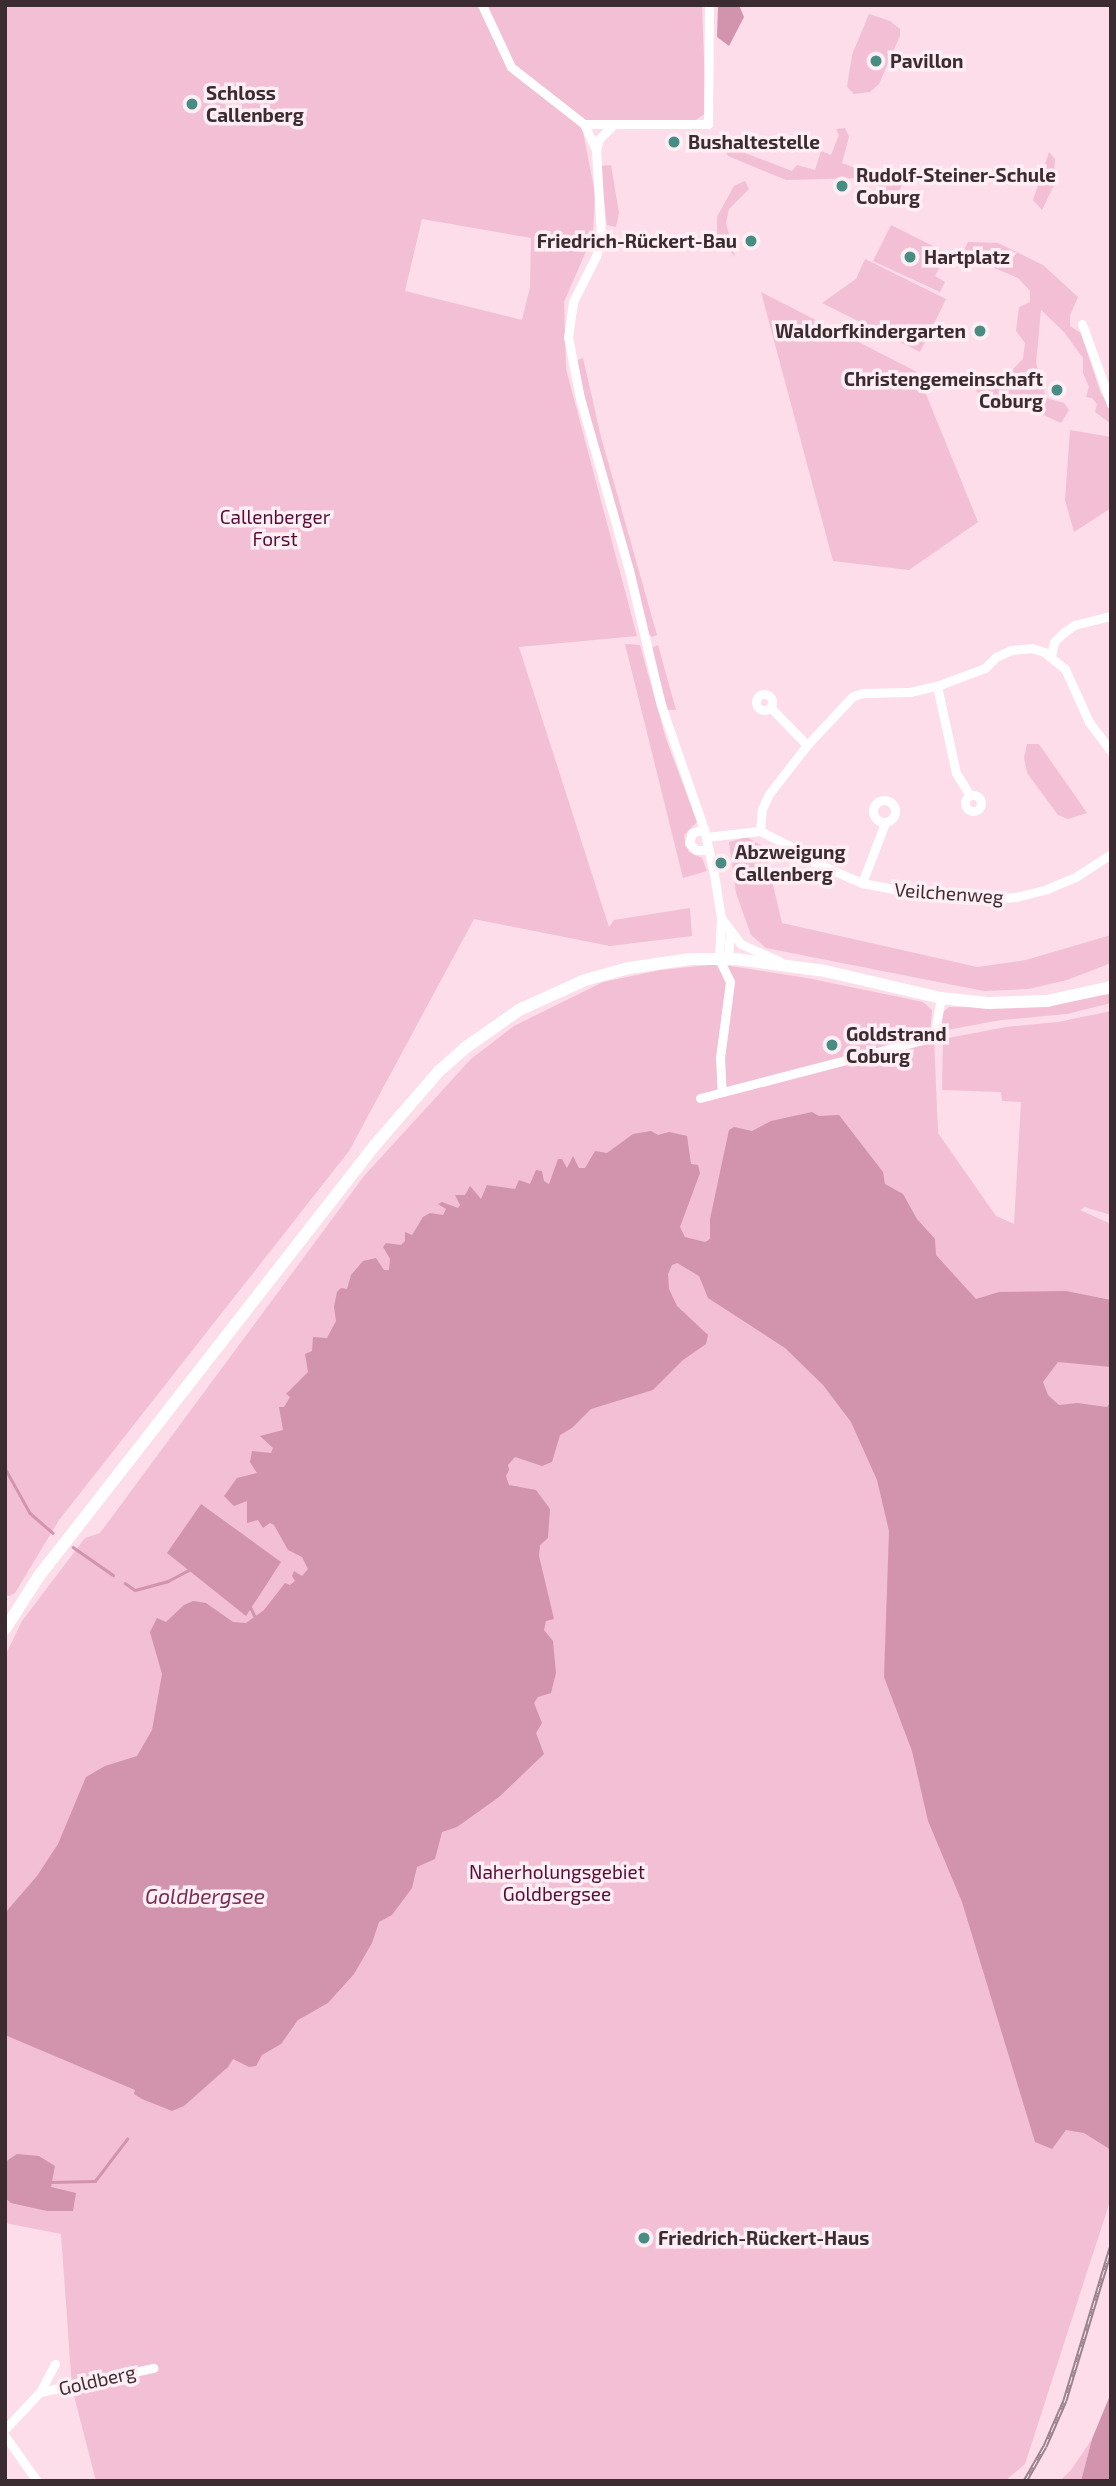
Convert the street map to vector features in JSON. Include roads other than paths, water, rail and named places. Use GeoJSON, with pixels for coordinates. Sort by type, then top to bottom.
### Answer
{"type":"FeatureCollection","features":[{"type":"Feature","properties":{"kind":"street"},"geometry":{"type":"LineString","coordinates":[[482,5],[511,67],[584,124],[596,150]]}},
{"type":"Feature","properties":{"kind":"street"},"geometry":{"type":"LineString","coordinates":[[584,124],[708,124],[709,5]]}},
{"type":"Feature","properties":{"kind":"street"},"geometry":{"type":"LineString","coordinates":[[613,125],[599,139],[596,150],[601,233],[596,256],[573,302],[569,319],[570,356],[629,570],[661,705],[709,850],[730,982],[720,1058],[722,1091]]}},
{"type":"Feature","properties":{"kind":"street"},"geometry":{"type":"LineString","coordinates":[[1082,324],[1111,404]]}},
{"type":"Feature","properties":{"kind":"street"},"geometry":{"type":"LineString","coordinates":[[1051,656],[1054,642],[1074,625],[1111,616]]}},
{"type":"Feature","properties":{"kind":"street"},"geometry":{"type":"LineString","coordinates":[[709,850],[696,850],[689,842],[692,834],[760,831],[765,800],[807,745],[853,696],[863,693],[910,692],[937,686],[985,668],[996,657],[1011,650],[1032,648],[1051,656],[1069,675],[1089,722],[1109,748]]}},
{"type":"Feature","properties":{"kind":"street"},"geometry":{"type":"LineString","coordinates":[[937,686],[956,773],[970,795]]}},
{"type":"Feature","properties":{"kind":"street"},"geometry":{"type":"LineString","coordinates":[[771,708],[807,745]]}},
{"type":"Feature","properties":{"kind":"street"},"geometry":{"type":"LineString","coordinates":[[862,883],[885,823]]}},
{"type":"Feature","properties":{"kind":"street","name":"Veilchenweg"},"geometry":{"type":"LineString","coordinates":[[760,831],[789,845],[809,860],[862,883],[952,897],[1016,897],[1077,877],[1111,855]]}},
{"type":"Feature","properties":{"kind":"street"},"geometry":{"type":"LineString","coordinates":[[721,918],[730,932],[749,949],[791,966]]}},
{"type":"Feature","properties":{"kind":"street"},"geometry":{"type":"LineString","coordinates":[[728,959],[730,932]]}},
{"type":"Feature","properties":{"kind":"street"},"geometry":{"type":"LineString","coordinates":[[5,1629],[39,1576],[374,1145],[439,1071],[493,1027],[563,988],[629,968],[682,960],[728,959],[791,966],[942,998],[988,1003],[1046,1001],[1111,987]]}},
{"type":"Feature","properties":{"kind":"street"},"geometry":{"type":"LineString","coordinates":[[700,1098],[934,1037],[942,998]]}},
{"type":"Feature","properties":{"kind":"street"},"geometry":{"type":"LineString","coordinates":[[5,2429],[40,2392],[55,2364]]}},
{"type":"Feature","properties":{"kind":"street","name":"Goldberg"},"geometry":{"type":"LineString","coordinates":[[40,2392],[153,2368]]}},
{"type":"Feature","properties":{"kind":"street"},"geometry":{"type":"LineString","coordinates":[[5,2436],[37,2481]]}},
{"type":"Feature","properties":{"kind":"water"},"geometry":{"type":"Polygon","coordinates":[[[718,5],[739,5],[744,17],[729,46],[717,37],[718,5]]]}},
{"type":"Feature","properties":{"kind":"water","name":"Goldbergsee"},"geometry":{"type":"Polygon","coordinates":[[[812,1112],[819,1116],[839,1115],[883,1172],[885,1184],[903,1194],[917,1219],[935,1239],[936,1255],[976,1299],[999,1292],[1066,1291],[1111,1300],[1111,1367],[1058,1362],[1043,1382],[1048,1395],[1059,1405],[1077,1403],[1107,1407],[1111,1402],[1111,2150],[1084,2133],[1066,2130],[1052,2149],[1035,2142],[962,1902],[928,1821],[912,1751],[884,1677],[889,1531],[877,1480],[851,1422],[823,1385],[785,1348],[708,1298],[699,1276],[677,1263],[672,1265],[668,1274],[669,1289],[677,1306],[708,1335],[706,1344],[683,1360],[653,1390],[591,1409],[572,1428],[560,1435],[552,1462],[542,1466],[515,1457],[508,1465],[506,1476],[509,1485],[536,1490],[550,1509],[548,1538],[540,1545],[539,1556],[554,1619],[546,1621],[544,1630],[553,1641],[556,1673],[551,1693],[538,1697],[534,1703],[542,1723],[536,1733],[544,1754],[499,1797],[457,1827],[442,1832],[435,1859],[417,1867],[412,1888],[392,1915],[379,1922],[372,1943],[354,1974],[328,2003],[298,2020],[281,2044],[262,2055],[256,2066],[249,2067],[233,2059],[228,2067],[184,2106],[172,2111],[142,2099],[134,2094],[135,2090],[5,2035],[5,1913],[37,1876],[58,1844],[86,1777],[105,1766],[137,1756],[152,1730],[162,1674],[150,1632],[157,1618],[166,1622],[184,1605],[193,1601],[206,1603],[233,1622],[246,1623],[264,1610],[285,1583],[290,1585],[295,1581],[292,1576],[294,1571],[302,1576],[308,1569],[302,1557],[288,1550],[274,1525],[270,1523],[263,1528],[258,1520],[247,1523],[247,1501],[234,1506],[224,1496],[237,1478],[257,1473],[250,1462],[252,1451],[271,1453],[273,1448],[260,1436],[283,1430],[279,1407],[284,1407],[290,1397],[286,1394],[308,1372],[305,1354],[312,1351],[313,1337],[327,1338],[336,1321],[334,1307],[337,1292],[341,1288],[347,1289],[351,1275],[363,1261],[376,1258],[384,1270],[389,1270],[390,1259],[383,1247],[386,1243],[401,1245],[405,1241],[405,1232],[412,1235],[423,1217],[430,1213],[443,1215],[446,1209],[438,1204],[442,1202],[458,1208],[460,1205],[455,1195],[465,1195],[470,1186],[481,1199],[487,1185],[515,1189],[519,1180],[530,1184],[536,1170],[542,1171],[544,1181],[549,1184],[558,1159],[562,1159],[567,1168],[573,1156],[579,1168],[585,1168],[595,1151],[607,1153],[633,1134],[651,1131],[658,1135],[669,1132],[687,1136],[691,1164],[698,1165],[700,1173],[680,1227],[685,1237],[705,1242],[710,1239],[710,1219],[729,1130],[734,1127],[752,1131],[771,1121],[812,1112]]]}},
{"type":"Feature","properties":{"kind":"water"},"geometry":{"type":"Polygon","coordinates":[[[201,1504],[281,1562],[246,1616],[167,1553],[201,1504]]]}},
{"type":"Feature","properties":{"kind":"water"},"geometry":{"type":"Polygon","coordinates":[[[17,2154],[39,2156],[55,2166],[51,2187],[76,2193],[73,2211],[47,2211],[11,2203],[5,2198],[5,2162],[17,2154]]]}},
{"type":"Feature","properties":{"kind":"water"},"geometry":{"type":"Polygon","coordinates":[[[1111,2393],[1111,2481],[1081,2481],[1092,2439],[1111,2393]]]}},
{"type":"Feature","properties":{"kind":"waterway"},"geometry":{"type":"LineString","coordinates":[[5,1468],[30,1513],[53,1533]]}},
{"type":"Feature","properties":{"kind":"waterway"},"geometry":{"type":"LineString","coordinates":[[73,1547],[113,1575]]}},
{"type":"Feature","properties":{"kind":"waterway"},"geometry":{"type":"LineString","coordinates":[[125,1583],[135,1590],[168,1581],[189,1570]]}},
{"type":"Feature","properties":{"kind":"waterway"},"geometry":{"type":"LineString","coordinates":[[251,1608],[257,1621]]}},
{"type":"Feature","properties":{"kind":"waterway"},"geometry":{"type":"LineString","coordinates":[[50,2182],[95,2181],[127,2139]]}},
{"type":"Feature","properties":{"kind":"railway"},"geometry":{"type":"LineString","coordinates":[[1025,2481],[1045,2446],[1065,2400],[1111,2248]]}},
{"type":"Feature","properties":{"kind":"place","name":"Pavillon"},"geometry":{"type":"Point","coordinates":[876,61]}},
{"type":"Feature","properties":{"kind":"place","name":"Schloss Callenberg"},"geometry":{"type":"Point","coordinates":[192,104]}},
{"type":"Feature","properties":{"kind":"place","name":"Bushaltestelle"},"geometry":{"type":"Point","coordinates":[674,142]}},
{"type":"Feature","properties":{"kind":"place","name":"Rudolf-Steiner-Schule Coburg"},"geometry":{"type":"Point","coordinates":[842,186]}},
{"type":"Feature","properties":{"kind":"place","name":"Friedrich-Rückert-Bau"},"geometry":{"type":"Point","coordinates":[751,241]}},
{"type":"Feature","properties":{"kind":"place","name":"Hartplatz"},"geometry":{"type":"Point","coordinates":[910,257]}},
{"type":"Feature","properties":{"kind":"place","name":"Waldorfkindergarten"},"geometry":{"type":"Point","coordinates":[980,331]}},
{"type":"Feature","properties":{"kind":"place","name":"Christengemeinschaft Coburg"},"geometry":{"type":"Point","coordinates":[1057,390]}},
{"type":"Feature","properties":{"kind":"place","name":"Abzweigung Callenberg"},"geometry":{"type":"Point","coordinates":[721,863]}},
{"type":"Feature","properties":{"kind":"place","name":"Goldstrand Coburg"},"geometry":{"type":"Point","coordinates":[832,1045]}},
{"type":"Feature","properties":{"kind":"place","name":"Friedrich-Rückert-Haus"},"geometry":{"type":"Point","coordinates":[644,2238]}},
{"type":"Feature","properties":{"kind":"park label","name":"Callenberger Forst"},"geometry":{"type":"Point","coordinates":[275,528]}},
{"type":"Feature","properties":{"kind":"park label","name":"Naherholungsgebiet Goldbergsee"},"geometry":{"type":"Point","coordinates":[557,1883]}}]}
